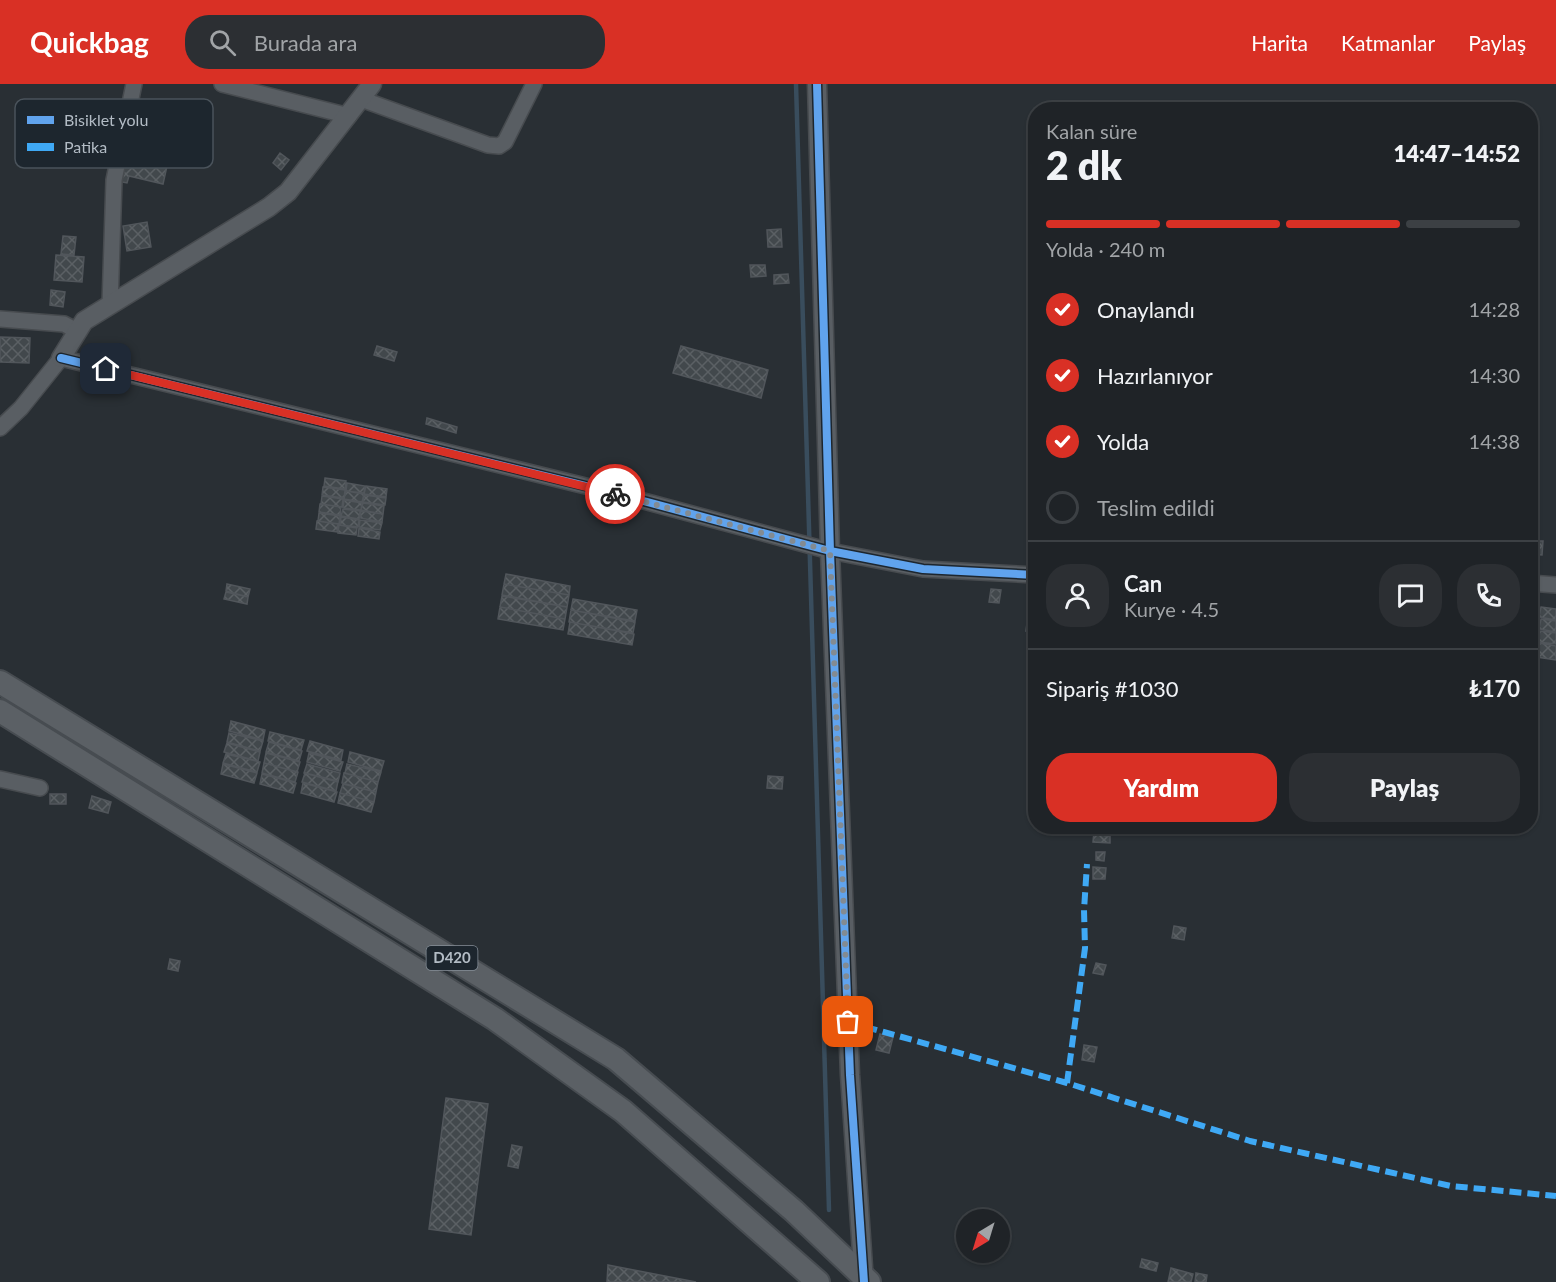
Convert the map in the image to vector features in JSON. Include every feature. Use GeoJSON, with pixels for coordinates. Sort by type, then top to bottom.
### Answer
{"type":"FeatureCollection","features":[{"type":"Feature","properties":{"kind":"main road","name":"D420"},"geometry":{"type":"LineString","coordinates":[[0,682],[616,1059],[794,1211],[866,1281]]}},
{"type":"Feature","properties":{"kind":"main road","name":"D420"},"geometry":{"type":"LineString","coordinates":[[0,711],[495,1019],[623,1111],[818,1282]]}},
{"type":"Feature","properties":{"kind":"street"},"geometry":{"type":"LineString","coordinates":[[131,99],[134,84]]}},
{"type":"Feature","properties":{"kind":"street"},"geometry":{"type":"LineString","coordinates":[[222,84],[349,116]]}},
{"type":"Feature","properties":{"kind":"street"},"geometry":{"type":"LineString","coordinates":[[0,428],[21,408],[61,358],[84,321],[269,207],[288,192],[372,84]]}},
{"type":"Feature","properties":{"kind":"street"},"geometry":{"type":"LineString","coordinates":[[361,99],[488,145],[499,146],[505,142],[534,84]]}},
{"type":"Feature","properties":{"kind":"street"},"geometry":{"type":"LineString","coordinates":[[818,84],[830,551],[850,1076],[866,1281]]}},
{"type":"Feature","properties":{"kind":"street"},"geometry":{"type":"LineString","coordinates":[[110,305],[114,180],[116,168]]}},
{"type":"Feature","properties":{"kind":"street"},"geometry":{"type":"LineString","coordinates":[[0,319],[64,324],[77,332]]}},
{"type":"Feature","properties":{"kind":"street"},"geometry":{"type":"LineString","coordinates":[[61,358],[610,492],[830,551],[923,569],[1028,575]]}},
{"type":"Feature","properties":{"kind":"street"},"geometry":{"type":"LineString","coordinates":[[1538,584],[1556,585]]}},
{"type":"Feature","properties":{"kind":"street"},"geometry":{"type":"LineString","coordinates":[[0,779],[40,788]]}},
{"type":"Feature","properties":{"kind":"building"},"geometry":{"type":"Polygon","coordinates":[[[280,153],[289,160],[281,170],[273,163],[280,153]]]}},
{"type":"Feature","properties":{"kind":"building"},"geometry":{"type":"Polygon","coordinates":[[[120,168],[167,168],[163,184],[129,176],[127,183],[117,181],[120,168]]]}},
{"type":"Feature","properties":{"kind":"building"},"geometry":{"type":"Polygon","coordinates":[[[147,222],[151,247],[127,251],[123,226],[147,222]]]}},
{"type":"Feature","properties":{"kind":"building"},"geometry":{"type":"Polygon","coordinates":[[[781,229],[782,247],[768,247],[767,230],[781,229]]]}},
{"type":"Feature","properties":{"kind":"building"},"geometry":{"type":"Polygon","coordinates":[[[63,236],[76,237],[74,255],[61,254],[63,236]]]}},
{"type":"Feature","properties":{"kind":"building"},"geometry":{"type":"Polygon","coordinates":[[[56,255],[84,257],[82,282],[54,280],[56,255]]]}},
{"type":"Feature","properties":{"kind":"building"},"geometry":{"type":"Polygon","coordinates":[[[750,265],[765,265],[766,276],[751,277],[750,265]]]}},
{"type":"Feature","properties":{"kind":"building"},"geometry":{"type":"Polygon","coordinates":[[[788,274],[789,283],[774,284],[774,275],[788,274]]]}},
{"type":"Feature","properties":{"kind":"building"},"geometry":{"type":"Polygon","coordinates":[[[51,290],[65,292],[63,307],[50,305],[51,290]]]}},
{"type":"Feature","properties":{"kind":"building"},"geometry":{"type":"Polygon","coordinates":[[[0,337],[30,338],[29,363],[0,362],[0,337]]]}},
{"type":"Feature","properties":{"kind":"building"},"geometry":{"type":"Polygon","coordinates":[[[377,346],[397,352],[394,361],[374,355],[377,346]]]}},
{"type":"Feature","properties":{"kind":"building"},"geometry":{"type":"Polygon","coordinates":[[[681,346],[768,370],[761,398],[673,373],[681,346]]]}},
{"type":"Feature","properties":{"kind":"building"},"geometry":{"type":"Polygon","coordinates":[[[427,418],[457,427],[456,433],[426,424],[427,418]]]}},
{"type":"Feature","properties":{"kind":"building"},"geometry":{"type":"Polygon","coordinates":[[[325,478],[346,481],[345,489],[324,486],[325,478]]]}},
{"type":"Feature","properties":{"kind":"building"},"geometry":{"type":"Polygon","coordinates":[[[347,483],[365,486],[364,493],[346,491],[347,483]]]}},
{"type":"Feature","properties":{"kind":"building"},"geometry":{"type":"Polygon","coordinates":[[[366,486],[387,489],[386,497],[364,494],[366,486]]]}},
{"type":"Feature","properties":{"kind":"building"},"geometry":{"type":"Polygon","coordinates":[[[323,487],[345,490],[344,498],[322,495],[323,487]]]}},
{"type":"Feature","properties":{"kind":"building"},"geometry":{"type":"Polygon","coordinates":[[[346,491],[364,494],[362,502],[344,499],[346,491]]]}},
{"type":"Feature","properties":{"kind":"building"},"geometry":{"type":"Polygon","coordinates":[[[364,495],[386,498],[385,505],[363,502],[364,495]]]}},
{"type":"Feature","properties":{"kind":"building"},"geometry":{"type":"Polygon","coordinates":[[[322,496],[343,499],[342,507],[321,504],[322,496]]]}},
{"type":"Feature","properties":{"kind":"building"},"geometry":{"type":"Polygon","coordinates":[[[344,500],[362,503],[361,510],[343,508],[344,500]]]}},
{"type":"Feature","properties":{"kind":"building"},"geometry":{"type":"Polygon","coordinates":[[[363,503],[384,506],[383,514],[361,510],[363,503]]]}},
{"type":"Feature","properties":{"kind":"building"},"geometry":{"type":"Polygon","coordinates":[[[320,504],[341,507],[340,515],[319,512],[320,504]]]}},
{"type":"Feature","properties":{"kind":"building"},"geometry":{"type":"Polygon","coordinates":[[[343,509],[360,511],[359,519],[341,516],[343,509]]]}},
{"type":"Feature","properties":{"kind":"building"},"geometry":{"type":"Polygon","coordinates":[[[361,511],[383,514],[382,522],[360,518],[361,511]]]}},
{"type":"Feature","properties":{"kind":"building"},"geometry":{"type":"Polygon","coordinates":[[[319,513],[340,516],[339,524],[318,521],[319,513]]]}},
{"type":"Feature","properties":{"kind":"building"},"geometry":{"type":"Polygon","coordinates":[[[341,517],[359,520],[358,527],[340,525],[341,517]]]}},
{"type":"Feature","properties":{"kind":"building"},"geometry":{"type":"Polygon","coordinates":[[[360,520],[382,523],[380,530],[359,527],[360,520]]]}},
{"type":"Feature","properties":{"kind":"building"},"geometry":{"type":"Polygon","coordinates":[[[317,521],[338,524],[337,532],[316,529],[317,521]]]}},
{"type":"Feature","properties":{"kind":"building"},"geometry":{"type":"Polygon","coordinates":[[[339,525],[357,528],[356,535],[338,533],[339,525]]]}},
{"type":"Feature","properties":{"kind":"building"},"geometry":{"type":"Polygon","coordinates":[[[359,528],[380,532],[379,539],[358,536],[359,528]]]}},
{"type":"Feature","properties":{"kind":"building"},"geometry":{"type":"Polygon","coordinates":[[[1538,541],[1543,541],[1542,555],[1538,555],[1538,541]]]}},
{"type":"Feature","properties":{"kind":"building"},"geometry":{"type":"Polygon","coordinates":[[[506,574],[570,586],[569,595],[504,584],[506,574]]]}},
{"type":"Feature","properties":{"kind":"building"},"geometry":{"type":"Polygon","coordinates":[[[227,584],[250,589],[248,597],[226,591],[227,584]]]}},
{"type":"Feature","properties":{"kind":"building"},"geometry":{"type":"Polygon","coordinates":[[[504,584],[569,595],[567,607],[502,595],[504,584]]]}},
{"type":"Feature","properties":{"kind":"building"},"geometry":{"type":"Polygon","coordinates":[[[991,589],[1001,590],[999,603],[989,602],[991,589]]]}},
{"type":"Feature","properties":{"kind":"building"},"geometry":{"type":"Polygon","coordinates":[[[226,592],[248,597],[247,604],[224,599],[226,592]]]}},
{"type":"Feature","properties":{"kind":"building"},"geometry":{"type":"Polygon","coordinates":[[[502,596],[567,607],[565,619],[500,607],[502,596]]]}},
{"type":"Feature","properties":{"kind":"building"},"geometry":{"type":"Polygon","coordinates":[[[573,599],[637,610],[635,621],[571,610],[573,599]]]}},
{"type":"Feature","properties":{"kind":"building"},"geometry":{"type":"Polygon","coordinates":[[[500,607],[565,619],[563,630],[498,619],[500,607]]]}},
{"type":"Feature","properties":{"kind":"building"},"geometry":{"type":"Polygon","coordinates":[[[1541,607],[1556,609],[1556,620],[1539,617],[1541,607]]]}},
{"type":"Feature","properties":{"kind":"building"},"geometry":{"type":"Polygon","coordinates":[[[571,610],[635,622],[633,633],[569,622],[571,610]]]}},
{"type":"Feature","properties":{"kind":"building"},"geometry":{"type":"Polygon","coordinates":[[[1541,619],[1556,621],[1556,632],[1539,629],[1541,619]]]}},
{"type":"Feature","properties":{"kind":"building"},"geometry":{"type":"Polygon","coordinates":[[[570,622],[634,634],[632,645],[568,634],[570,622]]]}},
{"type":"Feature","properties":{"kind":"building"},"geometry":{"type":"Polygon","coordinates":[[[1540,631],[1556,633],[1556,644],[1538,642],[1540,631]]]}},
{"type":"Feature","properties":{"kind":"building"},"geometry":{"type":"Polygon","coordinates":[[[1539,643],[1556,646],[1556,660],[1538,657],[1539,643]]]}},
{"type":"Feature","properties":{"kind":"building"},"geometry":{"type":"Polygon","coordinates":[[[231,721],[265,730],[263,740],[229,731],[231,721]]]}},
{"type":"Feature","properties":{"kind":"building"},"geometry":{"type":"Polygon","coordinates":[[[270,732],[304,740],[301,750],[268,741],[270,732]]]}},
{"type":"Feature","properties":{"kind":"building"},"geometry":{"type":"Polygon","coordinates":[[[229,733],[263,741],[260,751],[227,742],[229,733]]]}},
{"type":"Feature","properties":{"kind":"building"},"geometry":{"type":"Polygon","coordinates":[[[310,741],[343,750],[341,760],[307,751],[310,741]]]}},
{"type":"Feature","properties":{"kind":"building"},"geometry":{"type":"Polygon","coordinates":[[[269,742],[302,751],[299,761],[266,752],[269,742]]]}},
{"type":"Feature","properties":{"kind":"building"},"geometry":{"type":"Polygon","coordinates":[[[227,743],[260,752],[258,761],[224,752],[227,743]]]}},
{"type":"Feature","properties":{"kind":"building"},"geometry":{"type":"Polygon","coordinates":[[[350,752],[384,761],[381,771],[348,762],[350,752]]]}},
{"type":"Feature","properties":{"kind":"building"},"geometry":{"type":"Polygon","coordinates":[[[266,753],[300,762],[297,772],[264,763],[266,753]]]}},
{"type":"Feature","properties":{"kind":"building"},"geometry":{"type":"Polygon","coordinates":[[[309,753],[343,762],[340,771],[307,762],[309,753]]]}},
{"type":"Feature","properties":{"kind":"building"},"geometry":{"type":"Polygon","coordinates":[[[226,754],[260,762],[257,772],[223,763],[226,754]]]}},
{"type":"Feature","properties":{"kind":"building"},"geometry":{"type":"Polygon","coordinates":[[[264,763],[298,772],[295,782],[262,773],[264,763]]]}},
{"type":"Feature","properties":{"kind":"building"},"geometry":{"type":"Polygon","coordinates":[[[223,764],[257,773],[254,783],[221,774],[223,764]]]}},
{"type":"Feature","properties":{"kind":"building"},"geometry":{"type":"Polygon","coordinates":[[[307,764],[340,773],[338,782],[304,773],[307,764]]]}},
{"type":"Feature","properties":{"kind":"building"},"geometry":{"type":"Polygon","coordinates":[[[347,764],[381,772],[378,782],[345,773],[347,764]]]}},
{"type":"Feature","properties":{"kind":"building"},"geometry":{"type":"Polygon","coordinates":[[[305,773],[338,781],[336,791],[302,782],[305,773]]]}},
{"type":"Feature","properties":{"kind":"building"},"geometry":{"type":"Polygon","coordinates":[[[344,773],[378,782],[376,792],[342,783],[344,773]]]}},
{"type":"Feature","properties":{"kind":"building"},"geometry":{"type":"Polygon","coordinates":[[[262,774],[296,783],[293,793],[260,784],[262,774]]]}},
{"type":"Feature","properties":{"kind":"building"},"geometry":{"type":"Polygon","coordinates":[[[768,776],[783,777],[782,789],[767,788],[768,776]]]}},
{"type":"Feature","properties":{"kind":"building"},"geometry":{"type":"Polygon","coordinates":[[[303,783],[337,792],[334,802],[301,793],[303,783]]]}},
{"type":"Feature","properties":{"kind":"building"},"geometry":{"type":"Polygon","coordinates":[[[343,784],[376,792],[374,802],[340,793],[343,784]]]}},
{"type":"Feature","properties":{"kind":"building"},"geometry":{"type":"Polygon","coordinates":[[[340,793],[374,802],[371,812],[338,803],[340,793]]]}},
{"type":"Feature","properties":{"kind":"building"},"geometry":{"type":"Polygon","coordinates":[[[50,794],[66,794],[66,804],[50,804],[50,794]]]}},
{"type":"Feature","properties":{"kind":"building"},"geometry":{"type":"Polygon","coordinates":[[[92,796],[111,802],[108,813],[89,808],[92,796]]]}},
{"type":"Feature","properties":{"kind":"building"},"geometry":{"type":"Polygon","coordinates":[[[1094,834],[1110,836],[1110,843],[1093,842],[1094,834]]]}},
{"type":"Feature","properties":{"kind":"building"},"geometry":{"type":"Polygon","coordinates":[[[1096,852],[1105,852],[1104,861],[1096,860],[1096,852]]]}},
{"type":"Feature","properties":{"kind":"building"},"geometry":{"type":"Polygon","coordinates":[[[1093,867],[1106,868],[1105,879],[1093,879],[1093,867]]]}},
{"type":"Feature","properties":{"kind":"building"},"geometry":{"type":"Polygon","coordinates":[[[1174,926],[1186,928],[1184,940],[1172,938],[1174,926]]]}},
{"type":"Feature","properties":{"kind":"building"},"geometry":{"type":"Polygon","coordinates":[[[170,959],[180,961],[178,971],[168,969],[170,959]]]}},
{"type":"Feature","properties":{"kind":"building"},"geometry":{"type":"Polygon","coordinates":[[[1096,963],[1106,965],[1103,975],[1093,973],[1096,963]]]}},
{"type":"Feature","properties":{"kind":"building"},"geometry":{"type":"Polygon","coordinates":[[[880,1034],[893,1037],[889,1053],[876,1050],[880,1034]]]}},
{"type":"Feature","properties":{"kind":"building"},"geometry":{"type":"Polygon","coordinates":[[[1084,1045],[1097,1047],[1094,1062],[1082,1060],[1084,1045]]]}},
{"type":"Feature","properties":{"kind":"building"},"geometry":{"type":"Polygon","coordinates":[[[446,1098],[488,1104],[471,1235],[429,1229],[446,1098]]]}},
{"type":"Feature","properties":{"kind":"building"},"geometry":{"type":"Polygon","coordinates":[[[512,1145],[522,1147],[518,1168],[508,1166],[512,1145]]]}},
{"type":"Feature","properties":{"kind":"building"},"geometry":{"type":"Polygon","coordinates":[[[1142,1259],[1158,1263],[1156,1271],[1140,1267],[1142,1259]]]}},
{"type":"Feature","properties":{"kind":"building"},"geometry":{"type":"Polygon","coordinates":[[[608,1265],[696,1282],[607,1282],[608,1265]]]}},
{"type":"Feature","properties":{"kind":"building"},"geometry":{"type":"Polygon","coordinates":[[[1171,1268],[1193,1274],[1191,1282],[1168,1282],[1171,1268]]]}},
{"type":"Feature","properties":{"kind":"building"},"geometry":{"type":"Polygon","coordinates":[[[1196,1273],[1207,1275],[1206,1282],[1195,1282],[1196,1273]]]}},
{"type":"Feature","properties":{"kind":"waterway"},"geometry":{"type":"LineString","coordinates":[[796,84],[829,1210]]}},
{"type":"Feature","properties":{"kind":"marked path"},"geometry":{"type":"LineString","coordinates":[[1067,1083],[1085,948],[1084,910],[1087,864]]}},
{"type":"Feature","properties":{"kind":"marked path"},"geometry":{"type":"LineString","coordinates":[[848,1022],[1067,1083],[1250,1141],[1451,1186],[1556,1196]]}},
{"type":"Feature","properties":{"kind":"cycle path"},"geometry":{"type":"LineString","coordinates":[[817,84],[830,551],[850,1075],[864,1282]]}},
{"type":"Feature","properties":{"kind":"cycle path"},"geometry":{"type":"LineString","coordinates":[[61,358],[610,492],[830,551],[923,569],[1028,575]]}},
{"type":"Feature","properties":{"kind":"way so far"},"geometry":{"type":"LineString","coordinates":[[615,494],[830,551],[848,1022]]}},
{"type":"Feature","properties":{"kind":"route"},"geometry":{"type":"LineString","coordinates":[[106,369],[615,494]]}}]}
